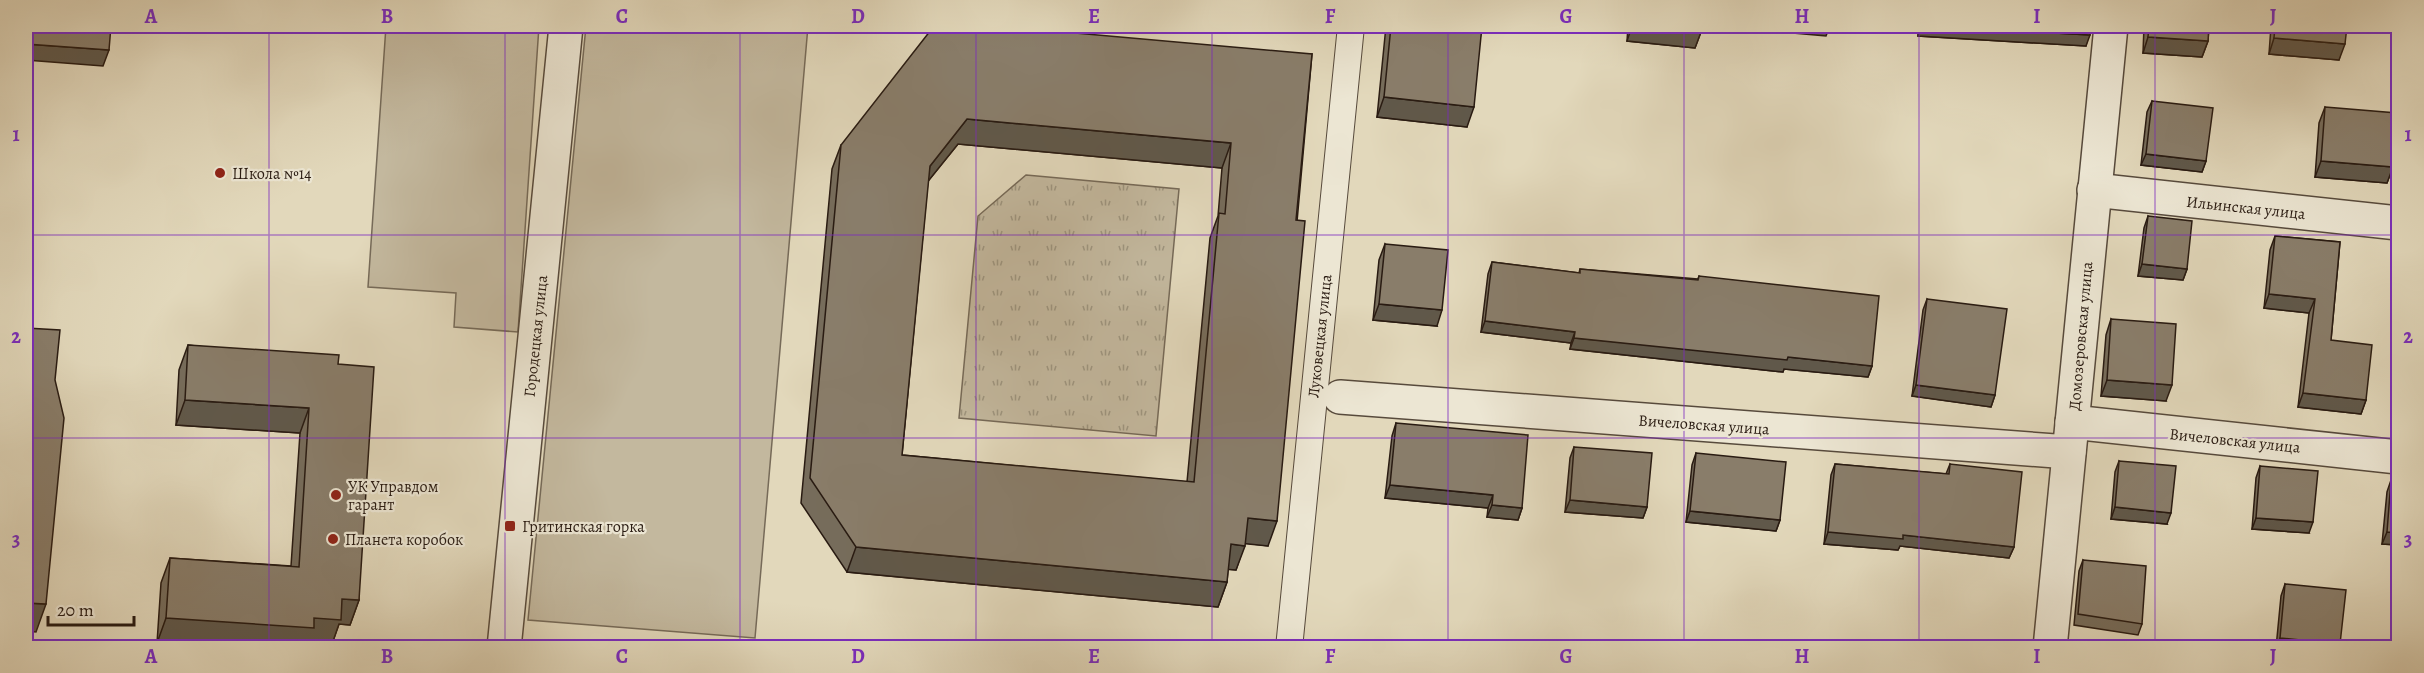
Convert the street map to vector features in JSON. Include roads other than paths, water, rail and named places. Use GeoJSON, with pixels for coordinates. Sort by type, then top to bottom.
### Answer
{"type":"FeatureCollection","features":[{"type":"Feature","properties":{"kind":"street","name":"Городецкая улица"},"geometry":{"type":"LineString","coordinates":[[504,648],[566,26]]}},
{"type":"Feature","properties":{"kind":"street","name":"Луковецкая улица"},"geometry":{"type":"LineString","coordinates":[[1289,648],[1351,26]]}},
{"type":"Feature","properties":{"kind":"street","name":"Домозеровская улица"},"geometry":{"type":"LineString","coordinates":[[2050,648],[2111,26]]}},
{"type":"Feature","properties":{"kind":"street","name":"Ильинская улица"},"geometry":{"type":"LineString","coordinates":[[2094,190],[2398,224]]}},
{"type":"Feature","properties":{"kind":"street","name":"Вичеловская улица"},"geometry":{"type":"LineString","coordinates":[[1340,397],[2398,457]]}},
{"type":"Feature","properties":{"kind":"place","name":"Школа №14"},"geometry":{"type":"Point","coordinates":[220,173]}},
{"type":"Feature","properties":{"kind":"place","name":"УК Управдом гарант"},"geometry":{"type":"Point","coordinates":[336,495]}},
{"type":"Feature","properties":{"kind":"place","name":"Гритинская горка"},"geometry":{"type":"Point","coordinates":[510,526]}},
{"type":"Feature","properties":{"kind":"place","name":"Планета коробок"},"geometry":{"type":"Point","coordinates":[333,539]}}]}
